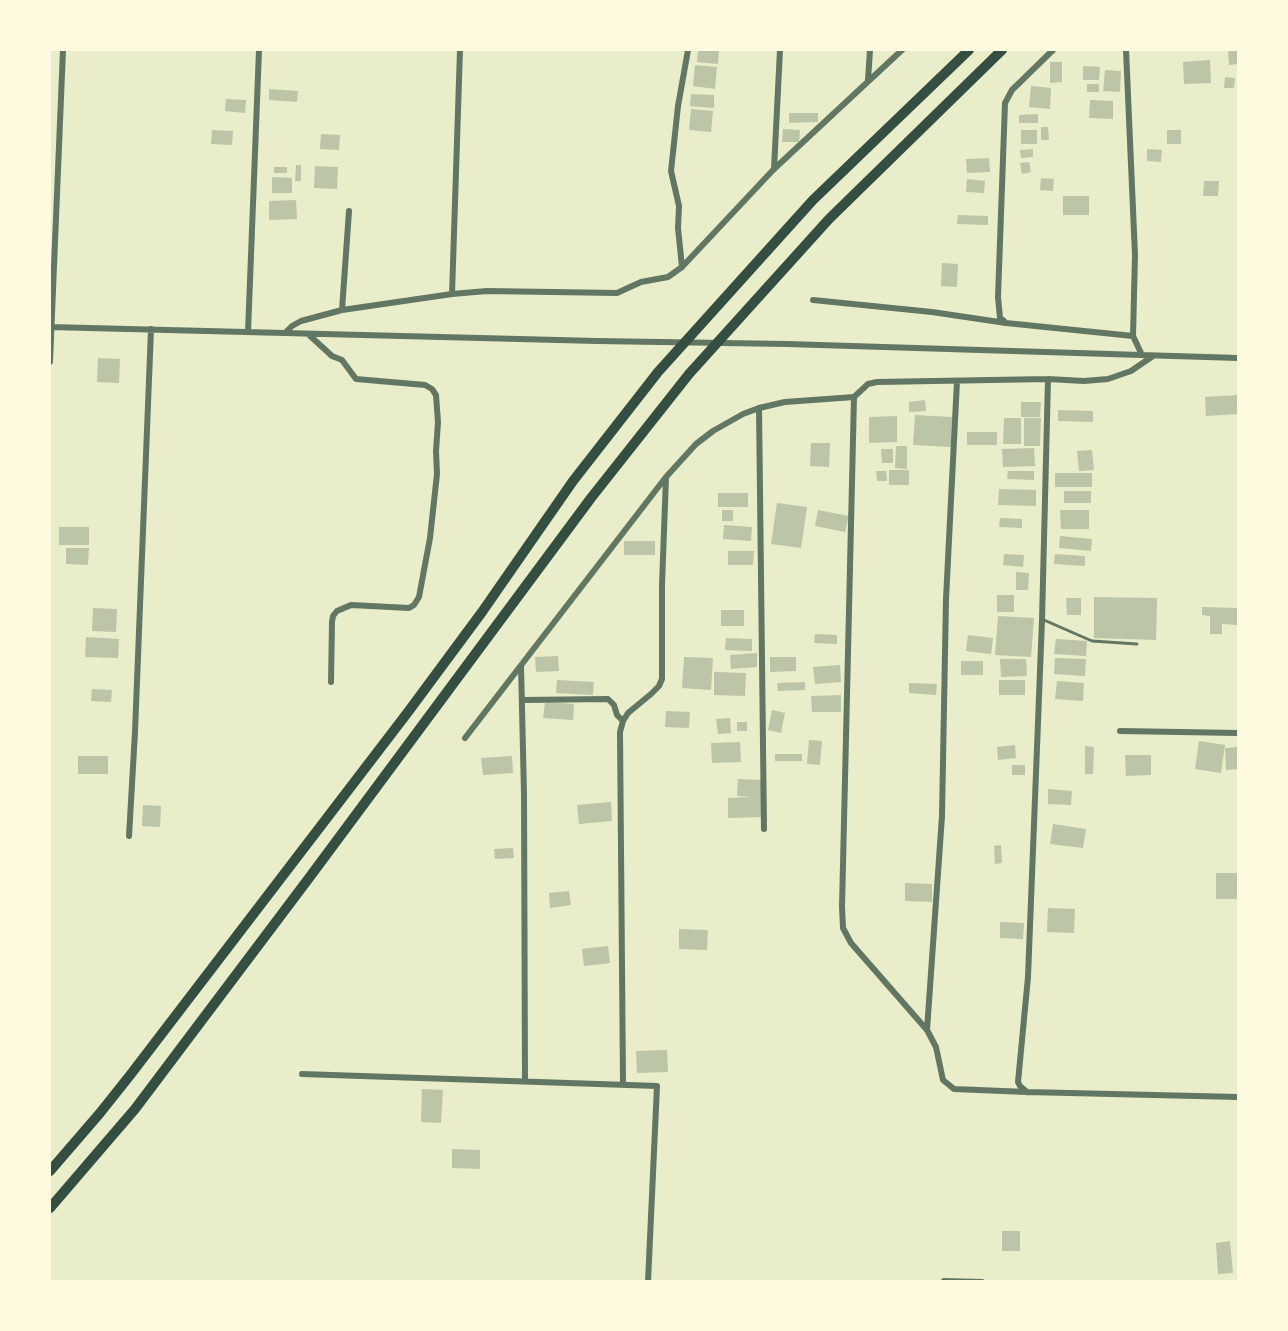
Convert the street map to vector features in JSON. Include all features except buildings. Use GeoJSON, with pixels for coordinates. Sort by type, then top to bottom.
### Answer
{"type":"FeatureCollection","features":[{"type":"Feature","properties":{"kind":"highway"},"geometry":{"type":"LineString","coordinates":[[50,1171],[118,1090],[408,712],[482,612],[573,481],[658,372],[813,200],[969,50]]}},
{"type":"Feature","properties":{"kind":"highway"},"geometry":{"type":"LineString","coordinates":[[50,1208],[142,1100],[303,888],[591,498],[689,374],[829,219],[1002,50]]}},
{"type":"Feature","properties":{"kind":"street"},"geometry":{"type":"LineString","coordinates":[[50,362],[63,50]]}},
{"type":"Feature","properties":{"kind":"street"},"geometry":{"type":"LineString","coordinates":[[248,332],[259,50]]}},
{"type":"Feature","properties":{"kind":"street"},"geometry":{"type":"LineString","coordinates":[[452,294],[460,50]]}},
{"type":"Feature","properties":{"kind":"street"},"geometry":{"type":"LineString","coordinates":[[682,267],[679,206],[670,171],[688,50]]}},
{"type":"Feature","properties":{"kind":"street"},"geometry":{"type":"LineString","coordinates":[[774,169],[780,50]]}},
{"type":"Feature","properties":{"kind":"street"},"geometry":{"type":"LineString","coordinates":[[868,80],[870,50]]}},
{"type":"Feature","properties":{"kind":"street"},"geometry":{"type":"LineString","coordinates":[[285,333],[301,321],[342,310],[452,294],[511,290],[617,293],[641,282],[668,277],[682,267],[774,169],[902,50]]}},
{"type":"Feature","properties":{"kind":"street"},"geometry":{"type":"LineString","coordinates":[[1006,322],[1000,318],[998,297],[1005,103],[1012,90],[1053,50]]}},
{"type":"Feature","properties":{"kind":"street"},"geometry":{"type":"LineString","coordinates":[[1126,50],[1135,255],[1132,336],[1142,355]]}},
{"type":"Feature","properties":{"kind":"street"},"geometry":{"type":"LineString","coordinates":[[342,310],[348,211]]}},
{"type":"Feature","properties":{"kind":"street"},"geometry":{"type":"LineString","coordinates":[[813,300],[1132,336]]}},
{"type":"Feature","properties":{"kind":"street"},"geometry":{"type":"LineString","coordinates":[[50,327],[787,344],[1239,358]]}},
{"type":"Feature","properties":{"kind":"street"},"geometry":{"type":"LineString","coordinates":[[129,836],[135,732],[147,371],[151,329]]}},
{"type":"Feature","properties":{"kind":"street"},"geometry":{"type":"LineString","coordinates":[[308,334],[332,356],[342,360],[356,379],[425,385],[432,389],[436,395],[438,422],[437,474],[430,538],[419,597],[409,608],[351,605],[337,611],[332,622],[331,682]]}},
{"type":"Feature","properties":{"kind":"street"},"geometry":{"type":"LineString","coordinates":[[465,738],[666,477],[696,444],[713,431],[743,414],[785,402],[854,397],[872,383],[1108,379],[1131,371],[1153,356]]}},
{"type":"Feature","properties":{"kind":"street"},"geometry":{"type":"LineString","coordinates":[[1027,1092],[1018,1082],[1028,977],[1042,620],[1048,379]]}},
{"type":"Feature","properties":{"kind":"street"},"geometry":{"type":"LineString","coordinates":[[927,1030],[942,816],[946,599],[957,381]]}},
{"type":"Feature","properties":{"kind":"street"},"geometry":{"type":"LineString","coordinates":[[854,397],[842,908],[843,928],[851,943],[927,1030],[936,1047],[943,1080],[954,1089],[1239,1097]]}},
{"type":"Feature","properties":{"kind":"street"},"geometry":{"type":"LineString","coordinates":[[759,408],[764,829]]}},
{"type":"Feature","properties":{"kind":"street"},"geometry":{"type":"LineString","coordinates":[[623,1084],[623,906],[619,751],[623,721],[628,713],[659,686],[662,679],[662,585],[666,477]]}},
{"type":"Feature","properties":{"kind":"street"},"geometry":{"type":"LineString","coordinates":[[521,666],[525,1081]]}},
{"type":"Feature","properties":{"kind":"street"},"geometry":{"type":"LineString","coordinates":[[522,700],[608,699],[614,705],[617,716],[623,721]]}},
{"type":"Feature","properties":{"kind":"street"},"geometry":{"type":"LineString","coordinates":[[1120,730],[1239,733]]}},
{"type":"Feature","properties":{"kind":"street"},"geometry":{"type":"LineString","coordinates":[[302,1074],[657,1086],[648,1281]]}},
{"type":"Feature","properties":{"kind":"street"},"geometry":{"type":"LineString","coordinates":[[944,1281],[982,1281]]}},
{"type":"Feature","properties":{"kind":"lane"},"geometry":{"type":"LineString","coordinates":[[1042,620],[1092,641],[1137,644]]}}]}
